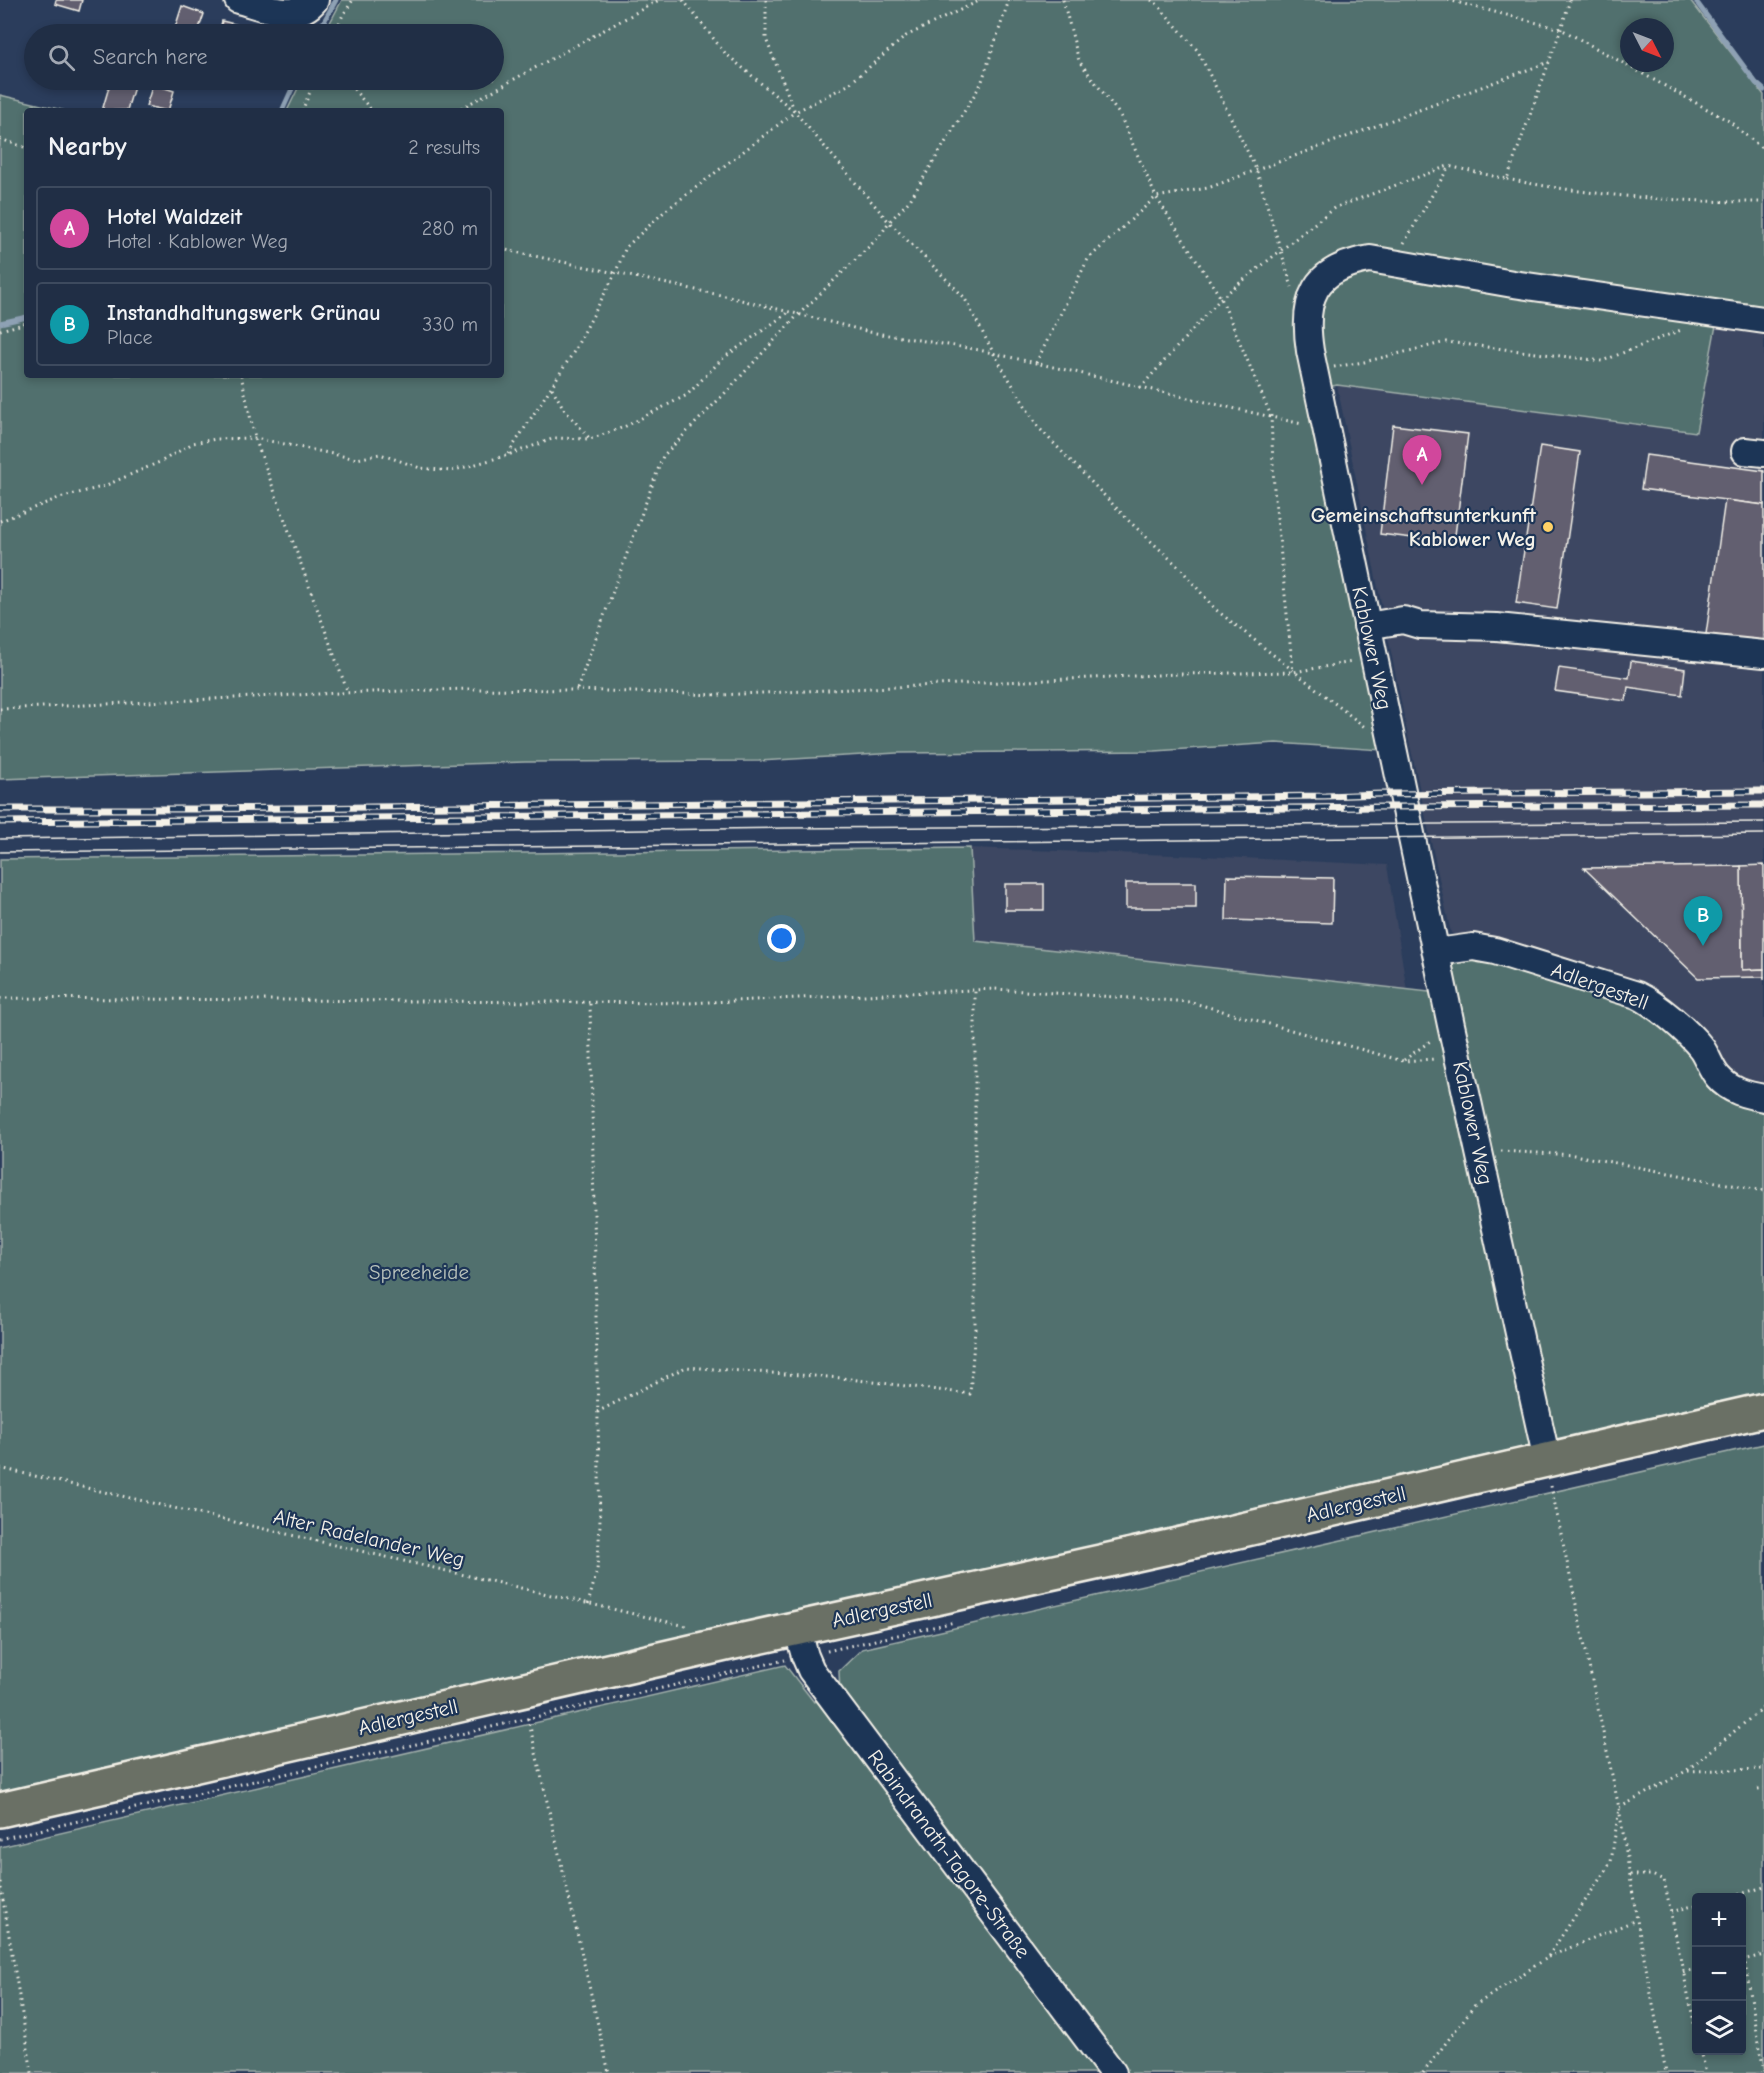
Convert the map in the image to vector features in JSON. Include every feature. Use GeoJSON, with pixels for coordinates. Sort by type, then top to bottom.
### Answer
{"type":"FeatureCollection","features":[{"type":"Feature","properties":{"kind":"main road","name":"Adlergestell"},"geometry":{"type":"LineString","coordinates":[[0,1810],[801,1642],[1164,1548],[1764,1410]]}},
{"type":"Feature","properties":{"kind":"street"},"geometry":{"type":"LineString","coordinates":[[238,0],[289,14],[303,10],[315,0]]}},
{"type":"Feature","properties":{"kind":"street","name":"Kablower Weg"},"geometry":{"type":"LineString","coordinates":[[1547,1460],[1458,1058],[1310,351],[1306,316],[1309,300],[1321,282],[1334,270],[1350,262],[1370,259],[1513,284],[1764,321]]}},
{"type":"Feature","properties":{"kind":"street"},"geometry":{"type":"LineString","coordinates":[[1367,627],[1406,612],[1420,625],[1497,627],[1764,654]]}},
{"type":"Feature","properties":{"kind":"street","name":"Adlergestell"},"geometry":{"type":"LineString","coordinates":[[1437,952],[1473,947],[1495,951],[1637,995],[1657,1006],[1701,1048],[1718,1077],[1729,1087],[1747,1095],[1764,1098]]}},
{"type":"Feature","properties":{"kind":"street","name":"Rabindranath-Tagore-Straße"},"geometry":{"type":"LineString","coordinates":[[801,1642],[811,1670],[1113,2073]]}},
{"type":"Feature","properties":{"kind":"path"},"geometry":{"type":"LineString","coordinates":[[339,24],[353,0]]}},
{"type":"Feature","properties":{"kind":"path"},"geometry":{"type":"LineString","coordinates":[[504,85],[659,0]]}},
{"type":"Feature","properties":{"kind":"path"},"geometry":{"type":"LineString","coordinates":[[682,0],[725,53],[795,112],[889,222],[964,297],[994,354],[1038,427],[1129,521],[1180,568],[1215,609],[1371,732],[1390,737]]}},
{"type":"Feature","properties":{"kind":"path"},"geometry":{"type":"LineString","coordinates":[[766,0],[766,39],[795,112]]}},
{"type":"Feature","properties":{"kind":"path"},"geometry":{"type":"LineString","coordinates":[[507,455],[573,353],[615,274],[626,247],[665,211],[795,112],[848,85],[906,36],[981,0]]}},
{"type":"Feature","properties":{"kind":"path"},"geometry":{"type":"LineString","coordinates":[[576,690],[663,456],[798,315],[880,236],[889,222],[910,200],[981,84],[1009,0]]}},
{"type":"Feature","properties":{"kind":"path"},"geometry":{"type":"LineString","coordinates":[[1063,0],[1079,61],[1120,115],[1156,197],[1221,298],[1272,416],[1274,489],[1293,672]]}},
{"type":"Feature","properties":{"kind":"path"},"geometry":{"type":"LineString","coordinates":[[1150,0],[1156,3],[1198,51],[1256,169],[1281,250]]}},
{"type":"Feature","properties":{"kind":"path"},"geometry":{"type":"LineString","coordinates":[[1448,0],[1561,29],[1729,121],[1764,150]]}},
{"type":"Feature","properties":{"kind":"path"},"geometry":{"type":"LineString","coordinates":[[1507,179],[1570,0]]}},
{"type":"Feature","properties":{"kind":"path"},"geometry":{"type":"LineString","coordinates":[[1036,363],[1088,259],[1156,197],[1208,188],[1550,62]]}},
{"type":"Feature","properties":{"kind":"path"},"geometry":{"type":"LineString","coordinates":[[303,108],[311,90]]}},
{"type":"Feature","properties":{"kind":"path"},"geometry":{"type":"LineString","coordinates":[[354,90],[369,108]]}},
{"type":"Feature","properties":{"kind":"path"},"geometry":{"type":"LineString","coordinates":[[461,108],[494,90]]}},
{"type":"Feature","properties":{"kind":"path"},"geometry":{"type":"LineString","coordinates":[[0,139],[24,147]]}},
{"type":"Feature","properties":{"kind":"path"},"geometry":{"type":"LineString","coordinates":[[1393,262],[1448,166]]}},
{"type":"Feature","properties":{"kind":"path"},"geometry":{"type":"LineString","coordinates":[[1140,388],[1221,298],[1334,208],[1448,166],[1552,188],[1694,202],[1764,202]]}},
{"type":"Feature","properties":{"kind":"path"},"geometry":{"type":"LineString","coordinates":[[504,250],[870,332],[1036,363],[1309,426],[1326,425]]}},
{"type":"Feature","properties":{"kind":"path"},"geometry":{"type":"LineString","coordinates":[[0,522],[59,498],[112,483],[162,461],[193,443],[216,439],[255,438],[357,459],[380,454],[420,468],[451,471],[555,438],[590,439],[624,427],[687,395],[722,359],[789,312]]}},
{"type":"Feature","properties":{"kind":"path"},"geometry":{"type":"LineString","coordinates":[[1315,372],[1446,342],[1602,362],[1686,328],[1714,314]]}},
{"type":"Feature","properties":{"kind":"path"},"geometry":{"type":"LineString","coordinates":[[0,330],[24,324]]}},
{"type":"Feature","properties":{"kind":"path"},"geometry":{"type":"LineString","coordinates":[[243,378],[255,438],[348,693]]}},
{"type":"Feature","properties":{"kind":"path"},"geometry":{"type":"LineString","coordinates":[[552,387],[564,409],[590,439]]}},
{"type":"Feature","properties":{"kind":"path"},"geometry":{"type":"LineString","coordinates":[[0,709],[469,689],[719,695],[1178,674],[1293,672],[1374,659]]}},
{"type":"Feature","properties":{"kind":"path"},"geometry":{"type":"LineString","coordinates":[[0,998],[688,1003],[995,989],[1190,1002],[1403,1062],[1458,1058]]}},
{"type":"Feature","properties":{"kind":"path"},"geometry":{"type":"LineString","coordinates":[[597,1412],[686,1367],[842,1378],[970,1394],[975,1328],[975,990]]}},
{"type":"Feature","properties":{"kind":"path"},"geometry":{"type":"LineString","coordinates":[[588,1604],[597,1571],[600,1525],[590,1002]]}},
{"type":"Feature","properties":{"kind":"path"},"geometry":{"type":"LineString","coordinates":[[1403,1062],[1451,1025]]}},
{"type":"Feature","properties":{"kind":"path"},"geometry":{"type":"LineString","coordinates":[[1479,1150],[1574,1155],[1764,1191]]}},
{"type":"Feature","properties":{"kind":"path","name":"Alter Radelander Weg"},"geometry":{"type":"LineString","coordinates":[[0,1468],[693,1628]]}},
{"type":"Feature","properties":{"kind":"path"},"geometry":{"type":"LineString","coordinates":[[1555,1504],[1619,1808],[1637,1920],[1666,2073]]}},
{"type":"Feature","properties":{"kind":"path"},"geometry":{"type":"LineString","coordinates":[[0,1839],[528,1718],[801,1642],[957,1622]]}},
{"type":"Feature","properties":{"kind":"path"},"geometry":{"type":"LineString","coordinates":[[1619,1808],[1686,1771],[1764,1707]]}},
{"type":"Feature","properties":{"kind":"path"},"geometry":{"type":"LineString","coordinates":[[528,1718],[609,2073]]}},
{"type":"Feature","properties":{"kind":"path"},"geometry":{"type":"LineString","coordinates":[[1686,1771],[1764,1769]]}},
{"type":"Feature","properties":{"kind":"path"},"geometry":{"type":"LineString","coordinates":[[1758,1789],[1764,1788]]}},
{"type":"Feature","properties":{"kind":"path"},"geometry":{"type":"LineString","coordinates":[[1547,1958],[1611,1862],[1619,1808]]}},
{"type":"Feature","properties":{"kind":"path"},"geometry":{"type":"LineString","coordinates":[[1630,1875],[1652,1875],[1664,1880],[1692,2014]]}},
{"type":"Feature","properties":{"kind":"path"},"geometry":{"type":"LineString","coordinates":[[0,1882],[32,2073]]}},
{"type":"Feature","properties":{"kind":"path"},"geometry":{"type":"LineString","coordinates":[[1744,1893],[1764,1887]]}},
{"type":"Feature","properties":{"kind":"path"},"geometry":{"type":"LineString","coordinates":[[1671,1912],[1692,1906]]}},
{"type":"Feature","properties":{"kind":"path"},"geometry":{"type":"LineString","coordinates":[[1424,2073],[1474,2006],[1547,1958],[1637,1920]]}},
{"type":"Feature","properties":{"kind":"path"},"geometry":{"type":"LineString","coordinates":[[1746,1958],[1764,1955]]}},
{"type":"Feature","properties":{"kind":"path"},"geometry":{"type":"LineString","coordinates":[[1683,1972],[1692,1970]]}},
{"type":"Feature","properties":{"kind":"path"},"geometry":{"type":"LineString","coordinates":[[1746,1975],[1764,2071]]}},
{"type":"Feature","properties":{"kind":"path"},"geometry":{"type":"LineString","coordinates":[[1702,2055],[1706,2073]]}},
{"type":"Feature","properties":{"kind":"shaded area"},"geometry":{"type":"Polygon","coordinates":[[[1716,325],[1764,331],[1764,1094],[1738,1086],[1630,983],[1451,933],[1407,731],[1337,385],[1696,432],[1716,325]]]}},
{"type":"Feature","properties":{"kind":"shaded area"},"geometry":{"type":"Polygon","coordinates":[[[970,848],[1387,865],[1407,991],[975,941],[970,848]]]}},
{"type":"Feature","properties":{"kind":"green space"},"geometry":{"type":"Polygon","coordinates":[[[342,0],[1690,0],[1764,95],[1764,306],[1727,302],[1716,325],[1696,432],[1337,385],[1310,391],[1382,750],[1276,743],[1155,751],[897,753],[759,761],[525,762],[0,779],[0,95],[54,108],[24,108],[24,378],[504,378],[504,108],[288,108],[297,90],[504,90],[504,24],[329,24],[342,0]]]}},
{"type":"Feature","properties":{"kind":"green space","name":"Spreeheide"},"geometry":{"type":"Polygon","coordinates":[[[970,848],[975,941],[1429,992],[1459,958],[1473,953],[1641,1003],[1764,1102],[1764,1392],[0,1796],[0,859],[970,848]]]}},
{"type":"Feature","properties":{"kind":"green space"},"geometry":{"type":"Polygon","coordinates":[[[1764,1444],[1764,2073],[0,2073],[0,1847],[785,1665],[814,1702],[840,1693],[839,1671],[862,1649],[1764,1444]]]}},
{"type":"Feature","properties":{"kind":"building"},"geometry":{"type":"Polygon","coordinates":[[[56,0],[82,0],[79,11],[55,4],[56,0]]]}},
{"type":"Feature","properties":{"kind":"building"},"geometry":{"type":"Polygon","coordinates":[[[182,6],[204,14],[200,24],[176,24],[182,6]]]}},
{"type":"Feature","properties":{"kind":"building"},"geometry":{"type":"Polygon","coordinates":[[[108,90],[133,90],[128,108],[103,108],[108,90]]]}},
{"type":"Feature","properties":{"kind":"building"},"geometry":{"type":"Polygon","coordinates":[[[151,90],[174,91],[169,108],[146,106],[151,90]]]}},
{"type":"Feature","properties":{"kind":"building"},"geometry":{"type":"Polygon","coordinates":[[[1393,425],[1468,434],[1454,543],[1380,534],[1393,425]]]}},
{"type":"Feature","properties":{"kind":"building","name":"Gemeinschaftsunterkunft Kablower Weg"},"geometry":{"type":"Polygon","coordinates":[[[1540,446],[1580,452],[1557,609],[1516,603],[1540,446]]]}},
{"type":"Feature","properties":{"kind":"building"},"geometry":{"type":"Polygon","coordinates":[[[1646,455],[1764,471],[1764,505],[1641,489],[1646,455]]]}},
{"type":"Feature","properties":{"kind":"building"},"geometry":{"type":"Polygon","coordinates":[[[1725,500],[1764,505],[1764,642],[1706,634],[1725,500]]]}},
{"type":"Feature","properties":{"kind":"building"},"geometry":{"type":"Polygon","coordinates":[[[1631,661],[1685,669],[1682,695],[1628,687],[1626,701],[1555,691],[1559,668],[1629,678],[1631,661]]]}},
{"type":"Feature","properties":{"kind":"building"},"geometry":{"type":"Polygon","coordinates":[[[1764,865],[1764,969],[1742,970],[1741,866],[1764,865]]]}},
{"type":"Feature","properties":{"kind":"building"},"geometry":{"type":"Polygon","coordinates":[[[1741,866],[1742,970],[1764,969],[1764,977],[1698,978],[1584,868],[1741,866]]]}},
{"type":"Feature","properties":{"kind":"building"},"geometry":{"type":"Polygon","coordinates":[[[1227,876],[1333,878],[1332,923],[1226,920],[1227,876]]]}},
{"type":"Feature","properties":{"kind":"building"},"geometry":{"type":"Polygon","coordinates":[[[1126,883],[1196,883],[1196,908],[1126,908],[1126,883]]]}},
{"type":"Feature","properties":{"kind":"building"},"geometry":{"type":"Polygon","coordinates":[[[1005,884],[1044,884],[1044,910],[1005,910],[1005,884]]]}},
{"type":"Feature","properties":{"kind":"waterway"},"geometry":{"type":"LineString","coordinates":[[323,24],[336,0]]}},
{"type":"Feature","properties":{"kind":"waterway"},"geometry":{"type":"LineString","coordinates":[[1695,0],[1756,83],[1764,90]]}},
{"type":"Feature","properties":{"kind":"waterway"},"geometry":{"type":"LineString","coordinates":[[283,108],[291,90]]}},
{"type":"Feature","properties":{"kind":"waterway"},"geometry":{"type":"LineString","coordinates":[[0,323],[24,318]]}},
{"type":"Feature","properties":{"kind":"tram line"},"geometry":{"type":"LineString","coordinates":[[0,839],[786,828],[1764,822]]}},
{"type":"Feature","properties":{"kind":"tram line"},"geometry":{"type":"LineString","coordinates":[[0,852],[1764,834]]}},
{"type":"Feature","properties":{"kind":"railway"},"geometry":{"type":"LineString","coordinates":[[0,809],[197,809],[1764,791]]}},
{"type":"Feature","properties":{"kind":"railway"},"geometry":{"type":"LineString","coordinates":[[0,822],[1764,805]]}},
{"type":"Feature","properties":{"kind":"place","name":"Hotel Waldzeit"},"geometry":{"type":"Point","coordinates":[1422,485]}},
{"type":"Feature","properties":{"kind":"place","name":"Gemeinschaftsunterkunft Kablower Weg"},"geometry":{"type":"Point","coordinates":[1548,527]}},
{"type":"Feature","properties":{"kind":"place","name":"Instandhaltungswerk Grünau"},"geometry":{"type":"Point","coordinates":[1703,946]}}]}
